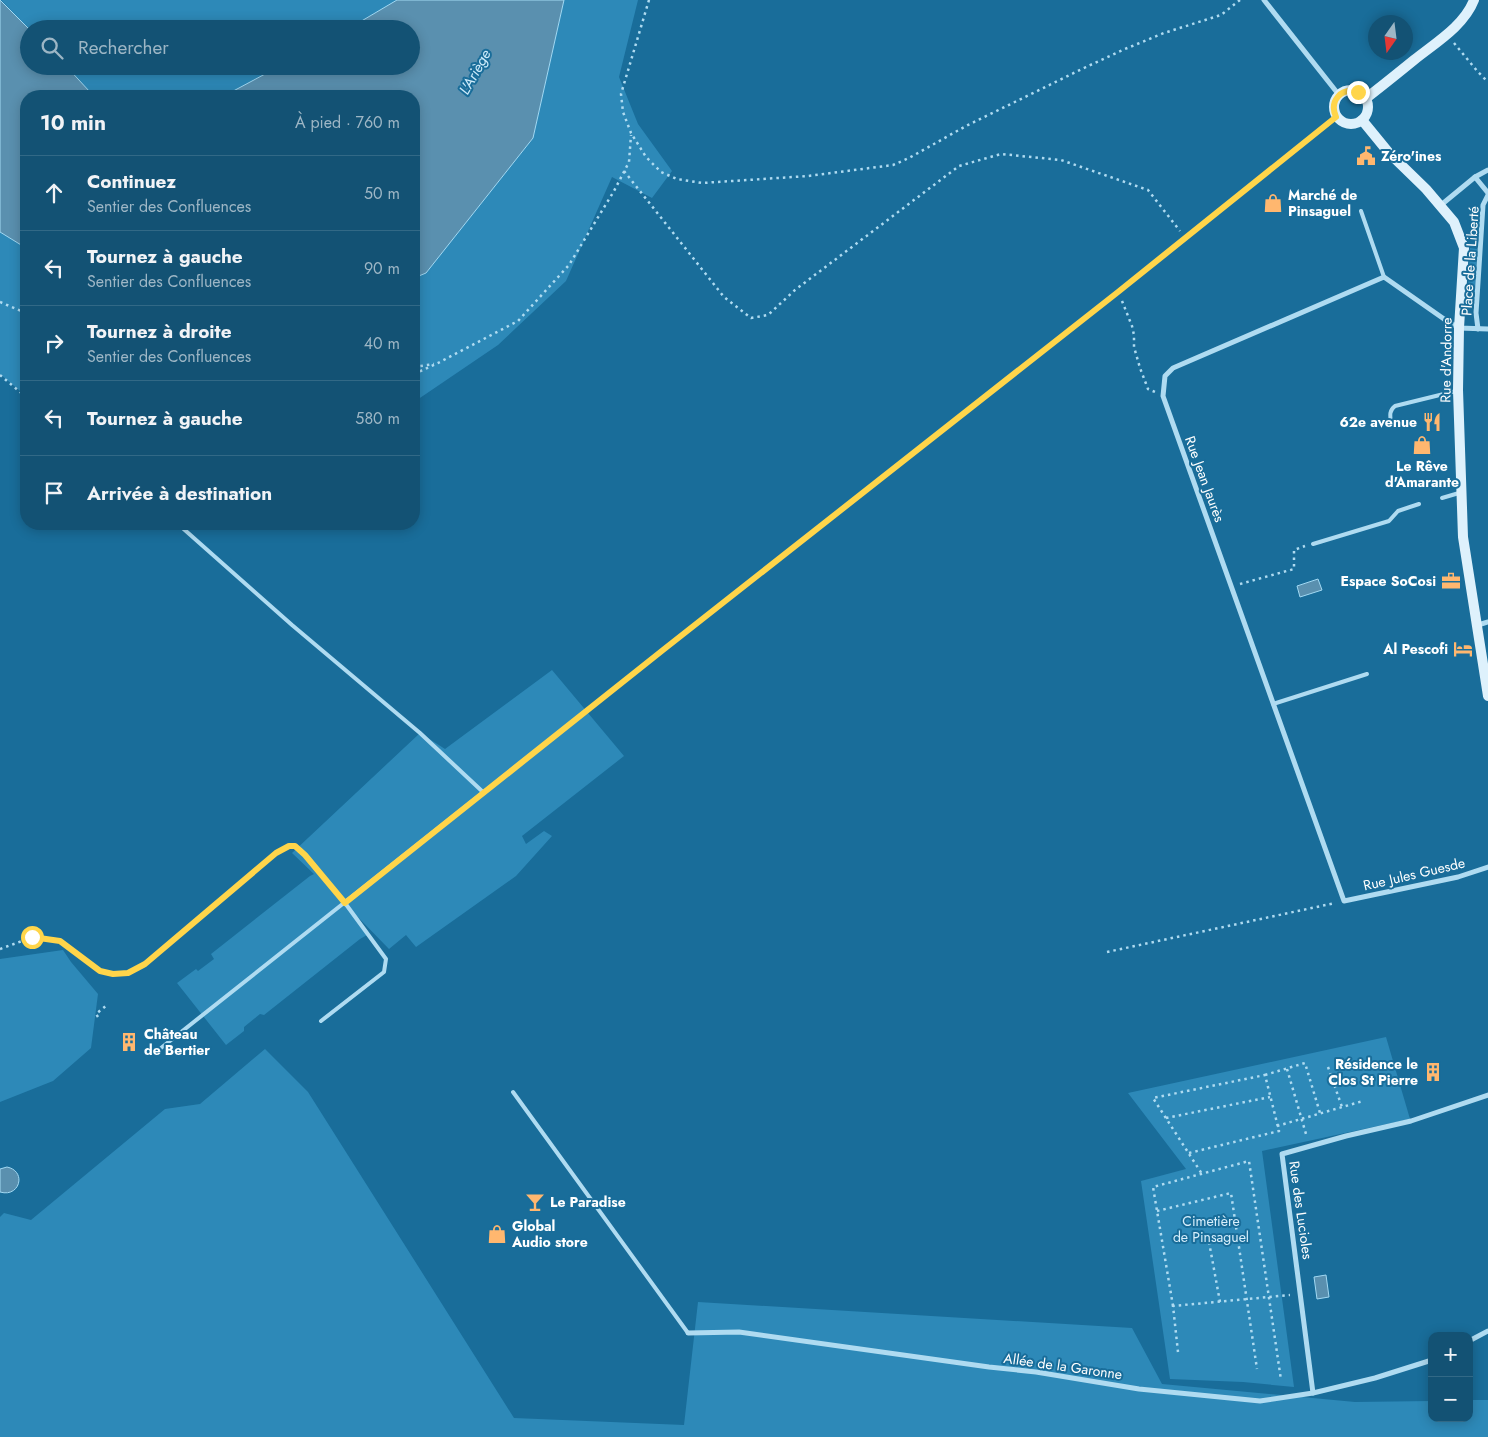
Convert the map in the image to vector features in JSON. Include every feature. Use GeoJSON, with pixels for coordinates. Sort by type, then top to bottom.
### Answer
{"type":"FeatureCollection","features":[{"type":"Feature","properties":{"kind":"main road"},"geometry":{"type":"LineString","coordinates":[[1365,99],[1447,34],[1471,8],[1474,0]]}},
{"type":"Feature","properties":{"kind":"main road"},"geometry":{"type":"LineString","coordinates":[[1353,90],[1365,99],[1367,112],[1362,120],[1349,124],[1336,117],[1334,108],[1336,99],[1343,92],[1353,90]]}},
{"type":"Feature","properties":{"kind":"main road","name":"Rue d'Andorre"},"geometry":{"type":"LineString","coordinates":[[1362,120],[1389,153],[1441,205],[1454,222],[1464,248],[1459,328],[1458,390],[1463,537],[1483,623],[1488,696]]}},
{"type":"Feature","properties":{"kind":"street"},"geometry":{"type":"LineString","coordinates":[[1264,0],[1339,95]]}},
{"type":"Feature","properties":{"kind":"street","name":"Place de la Liberté"},"geometry":{"type":"LineString","coordinates":[[1441,205],[1475,177],[1488,170]]}},
{"type":"Feature","properties":{"kind":"street","name":"Place de la Liberté"},"geometry":{"type":"LineString","coordinates":[[1475,177],[1488,194],[1483,205],[1476,314],[1478,329]]}},
{"type":"Feature","properties":{"kind":"street"},"geometry":{"type":"LineString","coordinates":[[1163,396],[1165,376],[1173,368],[1384,278],[1444,320],[1459,328],[1488,329]]}},
{"type":"Feature","properties":{"kind":"street","name":"Rue Jean Jaurès"},"geometry":{"type":"LineString","coordinates":[[1163,396],[1344,901]]}},
{"type":"Feature","properties":{"kind":"street","name":"Rue Jules Guesde"},"geometry":{"type":"LineString","coordinates":[[1344,901],[1458,877],[1488,868]]}},
{"type":"Feature","properties":{"kind":"street","name":"Rue des Lucioles"},"geometry":{"type":"LineString","coordinates":[[1313,1393],[1282,1154],[1346,1136],[1411,1121],[1488,1095]]}},
{"type":"Feature","properties":{"kind":"street"},"geometry":{"type":"LineString","coordinates":[[1473,1339],[1488,1331]]}},
{"type":"Feature","properties":{"kind":"street","name":"Allée de la Garonne"},"geometry":{"type":"LineString","coordinates":[[688,1333],[739,1332],[980,1366],[1036,1372],[1139,1389],[1260,1401],[1313,1393],[1374,1378],[1428,1361]]}},
{"type":"Feature","properties":{"kind":"lane"},"geometry":{"type":"LineString","coordinates":[[161,1048],[1118,292],[1336,117]]}},
{"type":"Feature","properties":{"kind":"lane"},"geometry":{"type":"LineString","coordinates":[[1361,211],[1384,278]]}},
{"type":"Feature","properties":{"kind":"lane"},"geometry":{"type":"LineString","coordinates":[[1391,422],[1391,410],[1395,406],[1458,390]]}},
{"type":"Feature","properties":{"kind":"lane"},"geometry":{"type":"LineString","coordinates":[[1442,498],[1461,493]]}},
{"type":"Feature","properties":{"kind":"lane"},"geometry":{"type":"LineString","coordinates":[[1313,544],[1389,521],[1398,511],[1419,504]]}},
{"type":"Feature","properties":{"kind":"lane"},"geometry":{"type":"LineString","coordinates":[[185,530],[292,625],[420,732],[484,793]]}},
{"type":"Feature","properties":{"kind":"lane"},"geometry":{"type":"LineString","coordinates":[[1273,704],[1367,674]]}},
{"type":"Feature","properties":{"kind":"lane"},"geometry":{"type":"LineString","coordinates":[[321,1021],[384,972],[386,960],[345,903]]}},
{"type":"Feature","properties":{"kind":"lane"},"geometry":{"type":"LineString","coordinates":[[513,1092],[688,1333]]}},
{"type":"Feature","properties":{"kind":"path"},"geometry":{"type":"LineString","coordinates":[[649,0],[621,94],[623,112],[631,133],[646,157],[661,172],[677,179],[702,183],[808,176],[893,165],[966,126],[1125,49],[1164,33],[1222,15],[1240,0]]}},
{"type":"Feature","properties":{"kind":"path"},"geometry":{"type":"LineString","coordinates":[[1447,34],[1488,82]]}},
{"type":"Feature","properties":{"kind":"path"},"geometry":{"type":"LineString","coordinates":[[420,371],[518,321],[569,265],[629,162],[631,133]]}},
{"type":"Feature","properties":{"kind":"path"},"geometry":{"type":"LineString","coordinates":[[624,171],[724,297],[751,318],[768,315],[795,290],[959,166],[1001,154],[1060,160],[1148,190],[1185,238]]}},
{"type":"Feature","properties":{"kind":"path"},"geometry":{"type":"LineString","coordinates":[[1118,292],[1132,326],[1134,347],[1148,388],[1163,396]]}},
{"type":"Feature","properties":{"kind":"path"},"geometry":{"type":"LineString","coordinates":[[0,302],[20,310]]}},
{"type":"Feature","properties":{"kind":"path"},"geometry":{"type":"LineString","coordinates":[[420,366],[438,363]]}},
{"type":"Feature","properties":{"kind":"path"},"geometry":{"type":"LineString","coordinates":[[0,375],[20,392]]}},
{"type":"Feature","properties":{"kind":"path"},"geometry":{"type":"LineString","coordinates":[[1231,587],[1294,569],[1294,550],[1313,544]]}},
{"type":"Feature","properties":{"kind":"path"},"geometry":{"type":"LineString","coordinates":[[0,949],[32,937],[60,941],[100,971],[113,974],[128,973],[145,964],[276,853],[289,846],[295,846],[305,855],[345,903]]}},
{"type":"Feature","properties":{"kind":"path"},"geometry":{"type":"LineString","coordinates":[[1107,952],[1344,901]]}},
{"type":"Feature","properties":{"kind":"path"},"geometry":{"type":"LineString","coordinates":[[98,1017],[96,1014],[107,1005]]}},
{"type":"Feature","properties":{"kind":"path"},"geometry":{"type":"LineString","coordinates":[[1202,1174],[1153,1098],[1265,1075],[1305,1064],[1320,1113]]}},
{"type":"Feature","properties":{"kind":"path"},"geometry":{"type":"LineString","coordinates":[[1328,1067],[1342,1107]]}},
{"type":"Feature","properties":{"kind":"path"},"geometry":{"type":"LineString","coordinates":[[1287,1069],[1306,1134]]}},
{"type":"Feature","properties":{"kind":"path"},"geometry":{"type":"LineString","coordinates":[[1189,1153],[1278,1131],[1265,1075]]}},
{"type":"Feature","properties":{"kind":"path"},"geometry":{"type":"LineString","coordinates":[[1166,1118],[1270,1097]]}},
{"type":"Feature","properties":{"kind":"path"},"geometry":{"type":"LineString","coordinates":[[1278,1126],[1363,1101]]}},
{"type":"Feature","properties":{"kind":"path"},"geometry":{"type":"LineString","coordinates":[[1178,1352],[1174,1306],[1153,1188],[1249,1161],[1281,1380]]}},
{"type":"Feature","properties":{"kind":"path"},"geometry":{"type":"LineString","coordinates":[[1157,1211],[1231,1193],[1257,1369]]}},
{"type":"Feature","properties":{"kind":"path"},"geometry":{"type":"LineString","coordinates":[[1210,1242],[1220,1302]]}},
{"type":"Feature","properties":{"kind":"path"},"geometry":{"type":"LineString","coordinates":[[1174,1306],[1301,1294]]}},
{"type":"Feature","properties":{"kind":"green space"},"geometry":{"type":"Polygon","coordinates":[[[1,0],[397,0],[363,20],[20,20],[1,0]]]}},
{"type":"Feature","properties":{"kind":"green space"},"geometry":{"type":"Polygon","coordinates":[[[564,0],[638,0],[619,77],[638,124],[672,171],[652,198],[612,177],[566,281],[498,345],[420,398],[420,276],[426,273],[533,138],[564,0]]]}},
{"type":"Feature","properties":{"kind":"green space"},"geometry":{"type":"Polygon","coordinates":[[[74,75],[263,75],[235,90],[88,90],[74,75]]]}},
{"type":"Feature","properties":{"kind":"green space"},"geometry":{"type":"Polygon","coordinates":[[[0,232],[20,244],[20,391],[0,374],[0,232]]]}},
{"type":"Feature","properties":{"kind":"green space"},"geometry":{"type":"Polygon","coordinates":[[[1470,248],[1477,249],[1475,292],[1468,292],[1470,248]]]}},
{"type":"Feature","properties":{"kind":"green space"},"geometry":{"type":"Polygon","coordinates":[[[552,670],[624,756],[522,836],[526,844],[544,831],[552,836],[516,876],[416,947],[406,935],[389,949],[348,907],[367,935],[264,1015],[260,1014],[244,1027],[244,1031],[226,1045],[177,983],[214,959],[211,954],[314,874],[292,853],[420,733],[445,749],[552,670]]]}},
{"type":"Feature","properties":{"kind":"green space"},"geometry":{"type":"Polygon","coordinates":[[[63,950],[98,994],[91,1048],[53,1081],[0,1102],[0,959],[63,950]]]}},
{"type":"Feature","properties":{"kind":"green space","name":"Cimetière de Pinsaguel"},"geometry":{"type":"Polygon","coordinates":[[[1386,1037],[1410,1119],[1262,1151],[1294,1387],[1243,1382],[1170,1379],[1141,1181],[1186,1169],[1128,1093],[1386,1037]]]}},
{"type":"Feature","properties":{"kind":"green space"},"geometry":{"type":"Polygon","coordinates":[[[265,1049],[308,1092],[514,1418],[684,1425],[698,1302],[1132,1328],[1162,1384],[1355,1402],[1428,1401],[1428,1422],[1473,1422],[1473,1400],[1488,1400],[1488,1437],[0,1437],[0,1217],[4,1213],[31,1220],[165,1109],[200,1104],[265,1049]]]}},
{"type":"Feature","properties":{"kind":"water"},"geometry":{"type":"Polygon","coordinates":[[[0,0],[20,20],[20,75],[74,75],[88,90],[20,90],[20,244],[0,232],[0,0]]]}},
{"type":"Feature","properties":{"kind":"water","name":"L'Ariège"},"geometry":{"type":"Polygon","coordinates":[[[397,0],[564,0],[533,138],[426,273],[420,276],[420,90],[235,90],[263,75],[420,75],[420,20],[363,20],[397,0]]]}},
{"type":"Feature","properties":{"kind":"water"},"geometry":{"type":"Polygon","coordinates":[[[1318,579],[1322,590],[1300,597],[1297,586],[1318,579]]]}},
{"type":"Feature","properties":{"kind":"water"},"geometry":{"type":"Polygon","coordinates":[[[7,1167],[13,1169],[19,1178],[16,1188],[7,1193],[0,1192],[0,1169],[7,1167]]]}},
{"type":"Feature","properties":{"kind":"water"},"geometry":{"type":"Polygon","coordinates":[[[1326,1275],[1329,1297],[1317,1299],[1314,1277],[1326,1275]]]}},
{"type":"Feature","properties":{"kind":"place","name":"Zéro'ines"},"geometry":{"type":"Point","coordinates":[1366,156]}},
{"type":"Feature","properties":{"kind":"place","name":"Marché de Pinsaguel"},"geometry":{"type":"Point","coordinates":[1273,203]}},
{"type":"Feature","properties":{"kind":"place","name":"62e avenue"},"geometry":{"type":"Point","coordinates":[1432,422]}},
{"type":"Feature","properties":{"kind":"place","name":"Le Rêve d'Amarante"},"geometry":{"type":"Point","coordinates":[1422,445]}},
{"type":"Feature","properties":{"kind":"place","name":"Espace SoCosi"},"geometry":{"type":"Point","coordinates":[1451,581]}},
{"type":"Feature","properties":{"kind":"place","name":"Al Pescofi"},"geometry":{"type":"Point","coordinates":[1463,649]}},
{"type":"Feature","properties":{"kind":"place","name":"Château de Bertier"},"geometry":{"type":"Point","coordinates":[129,1042]}},
{"type":"Feature","properties":{"kind":"place","name":"Résidence le Clos St Pierre"},"geometry":{"type":"Point","coordinates":[1433,1072]}},
{"type":"Feature","properties":{"kind":"place","name":"Le Paradise"},"geometry":{"type":"Point","coordinates":[535,1202]}},
{"type":"Feature","properties":{"kind":"place","name":"Global Audio store"},"geometry":{"type":"Point","coordinates":[497,1234]}},
{"type":"Feature","properties":{"kind":"route"},"geometry":{"type":"LineString","coordinates":[[32,937],[60,941],[100,971],[113,974],[128,973],[145,964],[276,853],[289,846],[295,846],[305,855],[345,903],[1118,292],[1336,117],[1334,103],[1339,95],[1348,90],[1358,92]]}}]}
